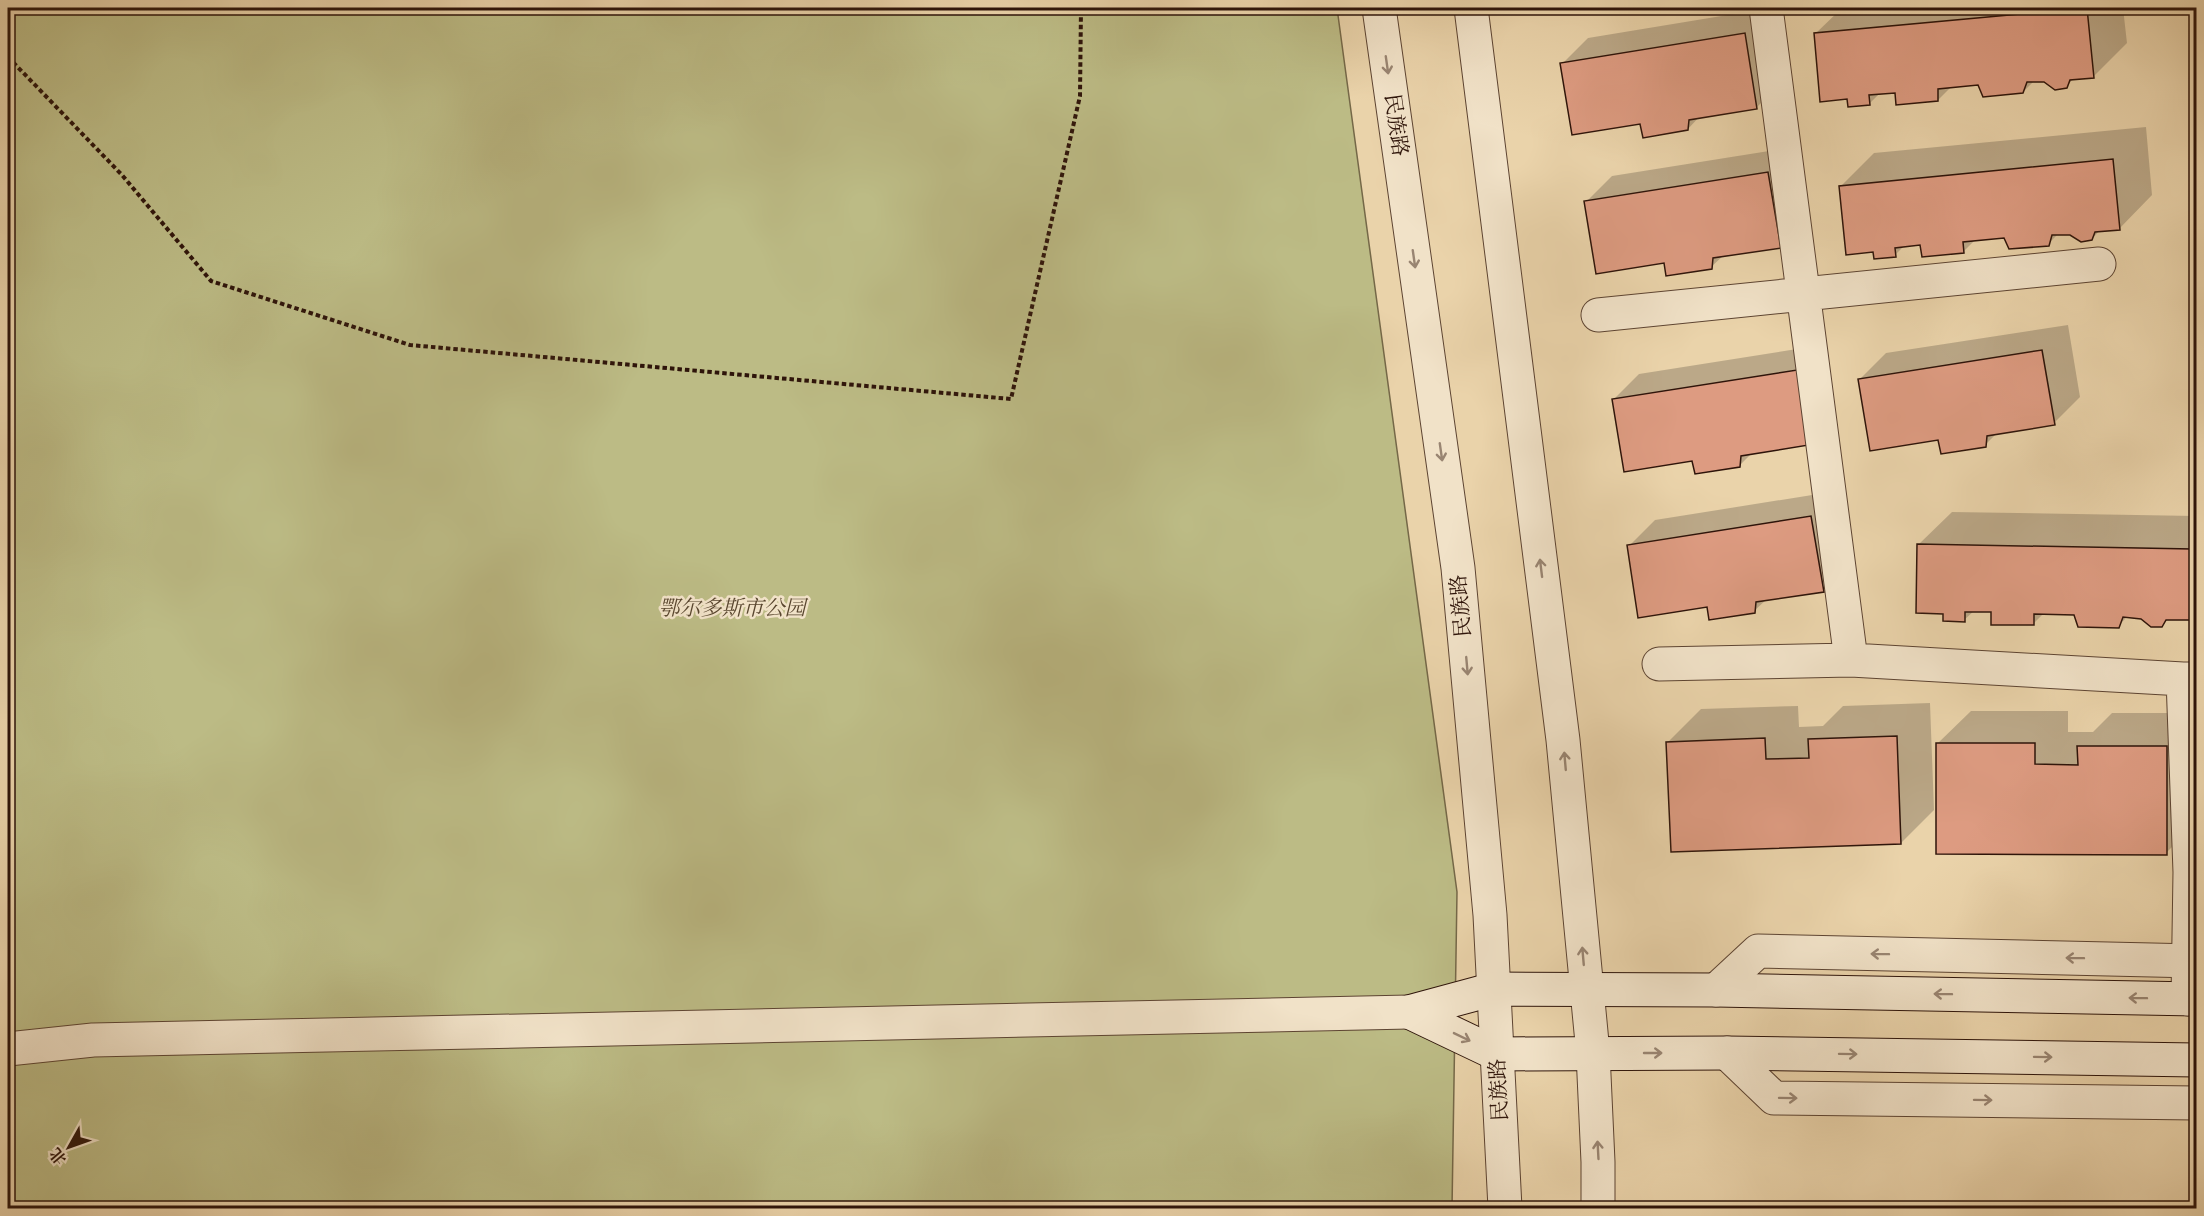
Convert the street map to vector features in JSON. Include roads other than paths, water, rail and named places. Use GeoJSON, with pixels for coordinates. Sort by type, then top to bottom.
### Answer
{"type":"FeatureCollection","features":[{"type":"Feature","properties":{"kind":"street","name":"民族路"},"geometry":{"type":"LineString","coordinates":[[1379,8],[1458,568],[1490,915],[1505,1209]]}},
{"type":"Feature","properties":{"kind":"street"},"geometry":{"type":"LineString","coordinates":[[1471,8],[1563,740],[1593,1053],[1598,1209]]}},
{"type":"Feature","properties":{"kind":"street"},"geometry":{"type":"LineString","coordinates":[[1766,8],[1851,660]]}},
{"type":"Feature","properties":{"kind":"street"},"geometry":{"type":"LineString","coordinates":[[1598,315],[2099,264]]}},
{"type":"Feature","properties":{"kind":"street"},"geometry":{"type":"LineString","coordinates":[[8,1049],[93,1040],[1409,1012],[1494,989],[1716,990],[2192,999],[2190,679],[1851,660],[1659,664]]}},
{"type":"Feature","properties":{"kind":"street"},"geometry":{"type":"LineString","coordinates":[[1716,990],[1758,951],[2192,961]]}},
{"type":"Feature","properties":{"kind":"street"},"geometry":{"type":"LineString","coordinates":[[1409,1012],[1497,1054],[1727,1053],[2196,1060]]}},
{"type":"Feature","properties":{"kind":"street"},"geometry":{"type":"LineString","coordinates":[[1727,1053],[1774,1098],[2196,1103]]}},
{"type":"Feature","properties":{"kind":"park label","name":"鄂尔多斯市公园"},"geometry":{"type":"Point","coordinates":[732,608]}}]}
